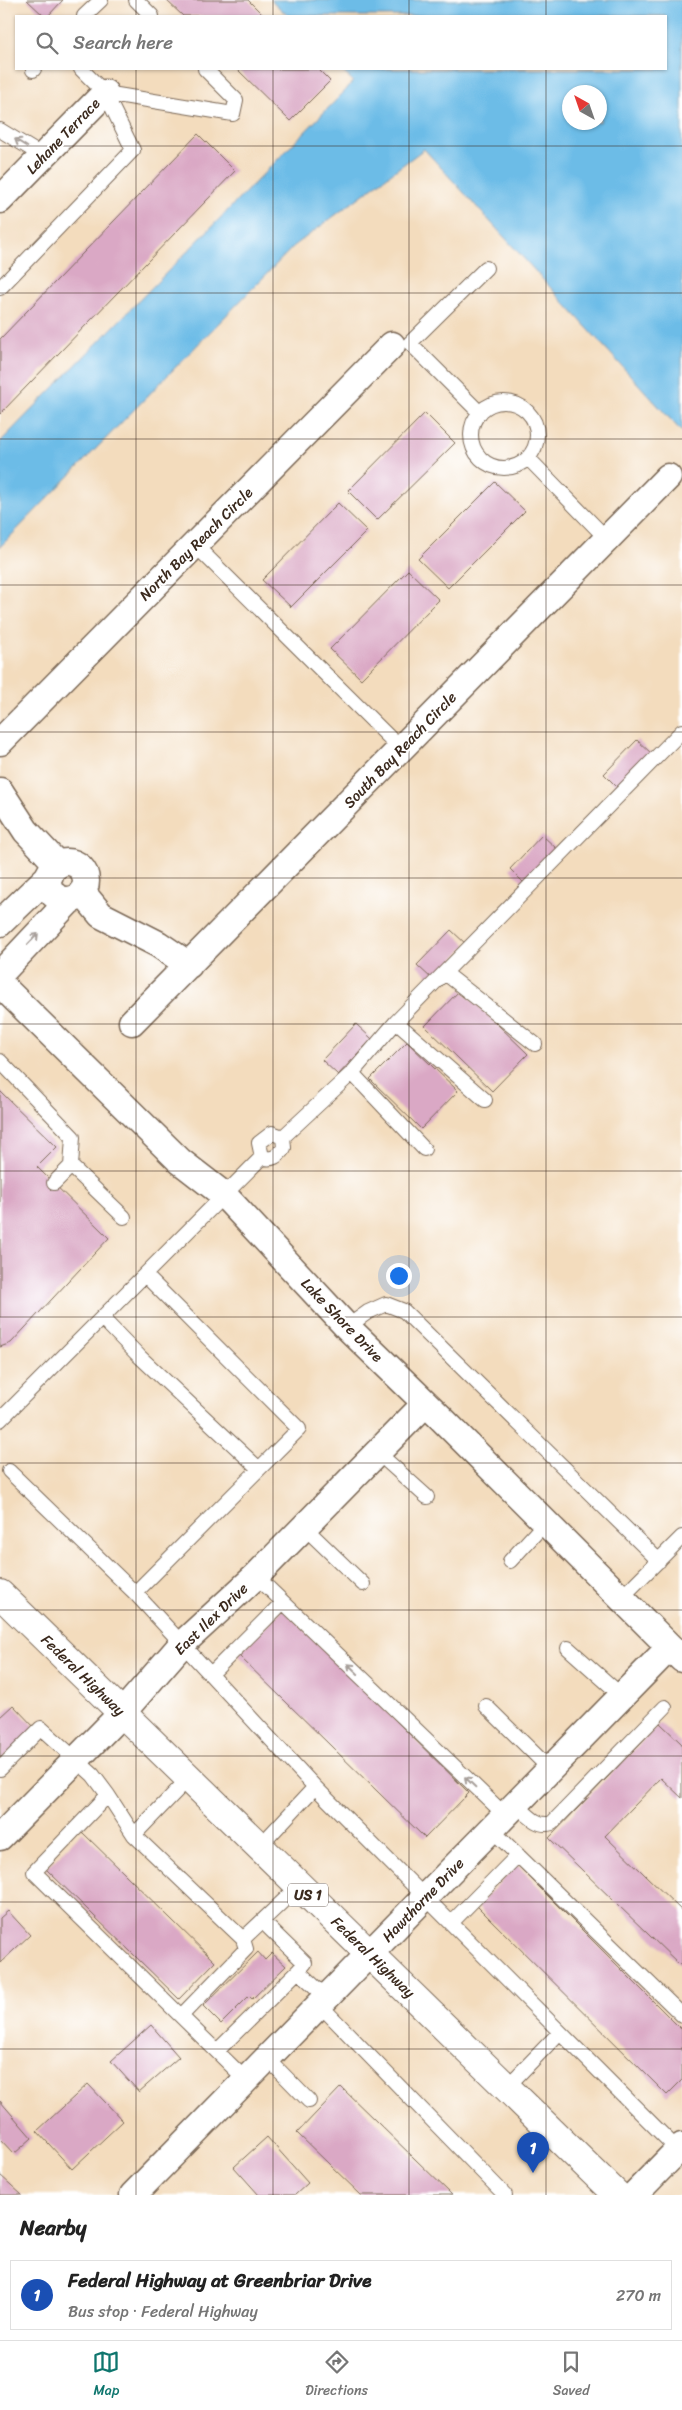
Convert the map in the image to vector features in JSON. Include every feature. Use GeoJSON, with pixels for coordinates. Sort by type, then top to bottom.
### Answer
{"type":"FeatureCollection","features":[{"type":"Feature","properties":{"kind":"main road","name":"Federal Highway"},"geometry":{"type":"LineString","coordinates":[[0,1594],[617,2195]]}},
{"type":"Feature","properties":{"kind":"street","name":"Lehane Terrace"},"geometry":{"type":"LineString","coordinates":[[0,200],[105,93]]}},
{"type":"Feature","properties":{"kind":"street","name":"North Bay Reach Circle"},"geometry":{"type":"LineString","coordinates":[[0,742],[195,545],[401,344]]}},
{"type":"Feature","properties":{"kind":"street","name":"South Bay Reach Circle"},"geometry":{"type":"LineString","coordinates":[[132,1022],[668,477]]}},
{"type":"Feature","properties":{"kind":"street"},"geometry":{"type":"LineString","coordinates":[[0,791],[54,870]]}},
{"type":"Feature","properties":{"kind":"street"},"geometry":{"type":"LineString","coordinates":[[0,923],[54,870],[73,863],[82,868],[86,883],[76,896],[0,974]]}},
{"type":"Feature","properties":{"kind":"street"},"geometry":{"type":"LineString","coordinates":[[76,896],[101,915],[158,944],[189,965]]}},
{"type":"Feature","properties":{"kind":"street","name":"Lake Shore Drive"},"geometry":{"type":"LineString","coordinates":[[0,984],[180,1161],[224,1195],[347,1327],[425,1404],[442,1418],[676,1653]]}},
{"type":"Feature","properties":{"kind":"street","name":"East Ilex Drive"},"geometry":{"type":"LineString","coordinates":[[0,1837],[122,1713],[182,1644],[256,1576],[425,1404]]}},
{"type":"Feature","properties":{"kind":"street","name":"Hawthorne Drive"},"geometry":{"type":"LineString","coordinates":[[133,2195],[622,1696],[676,1653]]}},
{"type":"Feature","properties":{"kind":"street"},"geometry":{"type":"LineString","coordinates":[[634,2195],[680,2148]]}},
{"type":"Feature","properties":{"kind":"lane"},"geometry":{"type":"LineString","coordinates":[[85,15],[101,0]]}},
{"type":"Feature","properties":{"kind":"lane"},"geometry":{"type":"LineString","coordinates":[[136,0],[151,15]]}},
{"type":"Feature","properties":{"kind":"lane"},"geometry":{"type":"LineString","coordinates":[[0,288],[132,150],[105,93],[82,70]]}},
{"type":"Feature","properties":{"kind":"lane"},"geometry":{"type":"LineString","coordinates":[[105,93],[233,114],[236,100],[206,70]]}},
{"type":"Feature","properties":{"kind":"lane"},"geometry":{"type":"LineString","coordinates":[[0,130],[43,156]]}},
{"type":"Feature","properties":{"kind":"lane"},"geometry":{"type":"LineString","coordinates":[[480,413],[401,344],[486,268]]}},
{"type":"Feature","properties":{"kind":"lane"},"geometry":{"type":"LineString","coordinates":[[508,402],[527,411],[535,424],[537,440],[528,458],[510,468],[489,466],[481,460],[474,451],[470,431],[480,413],[488,406],[508,402]]}},
{"type":"Feature","properties":{"kind":"lane"},"geometry":{"type":"LineString","coordinates":[[528,458],[607,539]]}},
{"type":"Feature","properties":{"kind":"lane"},"geometry":{"type":"LineString","coordinates":[[195,545],[401,749]]}},
{"type":"Feature","properties":{"kind":"lane"},"geometry":{"type":"LineString","coordinates":[[283,1137],[352,1073],[396,1022],[682,731]]}},
{"type":"Feature","properties":{"kind":"lane"},"geometry":{"type":"LineString","coordinates":[[444,973],[536,1044]]}},
{"type":"Feature","properties":{"kind":"lane"},"geometry":{"type":"LineString","coordinates":[[396,1022],[485,1100]]}},
{"type":"Feature","properties":{"kind":"lane"},"geometry":{"type":"LineString","coordinates":[[0,1061],[73,1137],[71,1166],[54,1183]]}},
{"type":"Feature","properties":{"kind":"lane"},"geometry":{"type":"LineString","coordinates":[[352,1073],[424,1149]]}},
{"type":"Feature","properties":{"kind":"lane"},"geometry":{"type":"LineString","coordinates":[[262,1157],[259,1147],[264,1138],[272,1132],[283,1137]]}},
{"type":"Feature","properties":{"kind":"lane"},"geometry":{"type":"LineString","coordinates":[[262,1157],[271,1159],[279,1154],[284,1148],[283,1137]]}},
{"type":"Feature","properties":{"kind":"lane"},"geometry":{"type":"LineString","coordinates":[[0,1420],[262,1157]]}},
{"type":"Feature","properties":{"kind":"lane"},"geometry":{"type":"LineString","coordinates":[[71,1166],[124,1217]]}},
{"type":"Feature","properties":{"kind":"lane"},"geometry":{"type":"LineString","coordinates":[[135,1594],[258,1468],[299,1429],[145,1275]]}},
{"type":"Feature","properties":{"kind":"lane"},"geometry":{"type":"LineString","coordinates":[[347,1327],[368,1312],[386,1304],[404,1311],[659,1561]]}},
{"type":"Feature","properties":{"kind":"lane"},"geometry":{"type":"LineString","coordinates":[[102,1318],[139,1356],[258,1468]]}},
{"type":"Feature","properties":{"kind":"lane"},"geometry":{"type":"LineString","coordinates":[[377,1452],[427,1497]]}},
{"type":"Feature","properties":{"kind":"lane"},"geometry":{"type":"LineString","coordinates":[[9,1471],[135,1594],[315,1787],[560,2032],[680,2148]]}},
{"type":"Feature","properties":{"kind":"lane"},"geometry":{"type":"LineString","coordinates":[[510,1561],[545,1523]]}},
{"type":"Feature","properties":{"kind":"lane"},"geometry":{"type":"LineString","coordinates":[[304,1527],[363,1584]]}},
{"type":"Feature","properties":{"kind":"lane"},"geometry":{"type":"LineString","coordinates":[[621,1598],[682,1537]]}},
{"type":"Feature","properties":{"kind":"lane"},"geometry":{"type":"LineString","coordinates":[[256,1576],[504,1816],[518,1855],[682,2016]]}},
{"type":"Feature","properties":{"kind":"lane"},"geometry":{"type":"LineString","coordinates":[[210,1674],[283,1602]]}},
{"type":"Feature","properties":{"kind":"lane"},"geometry":{"type":"LineString","coordinates":[[568,1648],[622,1696]]}},
{"type":"Feature","properties":{"kind":"lane"},"geometry":{"type":"LineString","coordinates":[[486,1706],[550,1769]]}},
{"type":"Feature","properties":{"kind":"lane"},"geometry":{"type":"LineString","coordinates":[[504,1816],[538,1824],[552,1823],[665,1707]]}},
{"type":"Feature","properties":{"kind":"lane"},"geometry":{"type":"LineString","coordinates":[[0,1769],[41,1728],[93,1775],[134,1835],[243,1939],[246,1948],[182,2016]]}},
{"type":"Feature","properties":{"kind":"lane"},"geometry":{"type":"LineString","coordinates":[[134,1835],[188,1778]]}},
{"type":"Feature","properties":{"kind":"lane"},"geometry":{"type":"LineString","coordinates":[[259,1847],[315,1787]]}},
{"type":"Feature","properties":{"kind":"lane"},"geometry":{"type":"LineString","coordinates":[[108,1795],[34,1872],[246,2080]]}},
{"type":"Feature","properties":{"kind":"lane"},"geometry":{"type":"LineString","coordinates":[[451,1923],[518,1855]]}},
{"type":"Feature","properties":{"kind":"lane"},"geometry":{"type":"LineString","coordinates":[[243,1939],[299,1886]]}},
{"type":"Feature","properties":{"kind":"lane"},"geometry":{"type":"LineString","coordinates":[[217,2051],[306,1963],[262,1921]]}},
{"type":"Feature","properties":{"kind":"lane"},"geometry":{"type":"LineString","coordinates":[[298,1971],[323,2001],[505,2195]]}},
{"type":"Feature","properties":{"kind":"lane"},"geometry":{"type":"LineString","coordinates":[[506,2088],[560,2032]]}},
{"type":"Feature","properties":{"kind":"lane"},"geometry":{"type":"LineString","coordinates":[[267,2058],[309,2101]]}},
{"type":"Feature","properties":{"kind":"water"},"geometry":{"type":"Polygon","coordinates":[[[271,0],[682,0],[682,432],[424,149],[294,246],[0,547],[0,442],[353,81],[341,70],[667,70],[667,15],[287,15],[271,0]]]}},
{"type":"Feature","properties":{"kind":"building"},"geometry":{"type":"Polygon","coordinates":[[[27,0],[63,0],[49,15],[43,15],[27,0]]]}},
{"type":"Feature","properties":{"kind":"building"},"geometry":{"type":"Polygon","coordinates":[[[166,0],[248,0],[263,15],[182,15],[166,0]]]}},
{"type":"Feature","properties":{"kind":"building"},"geometry":{"type":"Polygon","coordinates":[[[238,70],[319,70],[330,81],[290,121],[238,70]]]}},
{"type":"Feature","properties":{"kind":"building"},"geometry":{"type":"Polygon","coordinates":[[[198,134],[235,171],[0,414],[0,339],[198,134]]]}},
{"type":"Feature","properties":{"kind":"building"},"geometry":{"type":"Polygon","coordinates":[[[425,413],[455,443],[377,520],[348,491],[425,413]]]}},
{"type":"Feature","properties":{"kind":"building"},"geometry":{"type":"Polygon","coordinates":[[[495,482],[525,511],[448,588],[418,559],[495,482]]]}},
{"type":"Feature","properties":{"kind":"building"},"geometry":{"type":"Polygon","coordinates":[[[338,503],[367,531],[291,607],[262,580],[338,503]]]}},
{"type":"Feature","properties":{"kind":"building"},"geometry":{"type":"Polygon","coordinates":[[[408,570],[439,600],[361,679],[330,649],[408,570]]]}},
{"type":"Feature","properties":{"kind":"building"},"geometry":{"type":"Polygon","coordinates":[[[637,740],[652,754],[618,788],[604,774],[637,740]]]}},
{"type":"Feature","properties":{"kind":"building"},"geometry":{"type":"Polygon","coordinates":[[[542,835],[557,849],[524,883],[510,869],[542,835]]]}},
{"type":"Feature","properties":{"kind":"building"},"geometry":{"type":"Polygon","coordinates":[[[451,930],[467,945],[433,980],[417,965],[451,930]]]}},
{"type":"Feature","properties":{"kind":"building"},"geometry":{"type":"Polygon","coordinates":[[[461,989],[528,1054],[492,1091],[425,1026],[461,989]]]}},
{"type":"Feature","properties":{"kind":"building"},"geometry":{"type":"Polygon","coordinates":[[[356,1024],[372,1039],[338,1075],[322,1060],[356,1024]]]}},
{"type":"Feature","properties":{"kind":"building"},"geometry":{"type":"Polygon","coordinates":[[[407,1042],[458,1091],[421,1129],[370,1079],[407,1042]]]}},
{"type":"Feature","properties":{"kind":"building"},"geometry":{"type":"Polygon","coordinates":[[[0,1091],[57,1147],[37,1167],[109,1238],[11,1343],[0,1347],[0,1091]]]}},
{"type":"Feature","properties":{"kind":"building"},"geometry":{"type":"Polygon","coordinates":[[[283,1609],[469,1793],[425,1838],[238,1655],[283,1609]]]}},
{"type":"Feature","properties":{"kind":"building"},"geometry":{"type":"Polygon","coordinates":[[[13,1705],[37,1730],[0,1761],[0,1717],[13,1705]]]}},
{"type":"Feature","properties":{"kind":"building"},"geometry":{"type":"Polygon","coordinates":[[[660,1723],[682,1744],[682,1798],[661,1778],[605,1836],[682,1911],[682,1967],[549,1838],[660,1723]]]}},
{"type":"Feature","properties":{"kind":"building"},"geometry":{"type":"Polygon","coordinates":[[[82,1832],[215,1962],[179,1999],[46,1869],[82,1832]]]}},
{"type":"Feature","properties":{"kind":"building"},"geometry":{"type":"Polygon","coordinates":[[[517,1865],[682,2030],[682,2080],[667,2095],[477,1906],[517,1865]]]}},
{"type":"Feature","properties":{"kind":"building"},"geometry":{"type":"Polygon","coordinates":[[[8,1911],[30,1935],[0,1963],[0,1918],[8,1911]]]}},
{"type":"Feature","properties":{"kind":"building"},"geometry":{"type":"Polygon","coordinates":[[[258,1952],[265,1960],[272,1953],[286,1966],[252,1999],[249,1996],[221,2024],[203,2006],[258,1952]]]}},
{"type":"Feature","properties":{"kind":"building"},"geometry":{"type":"Polygon","coordinates":[[[151,2025],[179,2057],[139,2092],[111,2061],[151,2025]]]}},
{"type":"Feature","properties":{"kind":"building"},"geometry":{"type":"Polygon","coordinates":[[[88,2084],[123,2121],[72,2169],[37,2131],[88,2084]]]}},
{"type":"Feature","properties":{"kind":"building"},"geometry":{"type":"Polygon","coordinates":[[[341,2087],[452,2195],[361,2195],[297,2133],[341,2087]]]}},
{"type":"Feature","properties":{"kind":"building"},"geometry":{"type":"Polygon","coordinates":[[[0,2101],[32,2138],[14,2154],[0,2139],[0,2101]]]}},
{"type":"Feature","properties":{"kind":"building"},"geometry":{"type":"Polygon","coordinates":[[[267,2137],[308,2183],[295,2195],[259,2195],[234,2167],[267,2137]]]}},
{"type":"Feature","properties":{"kind":"building"},"geometry":{"type":"Polygon","coordinates":[[[0,2175],[22,2195],[0,2195],[0,2175]]]}},
{"type":"Feature","properties":{"kind":"place","name":"Federal Highway at Greenbriar Drive"},"geometry":{"type":"Point","coordinates":[533,2173]}}]}
